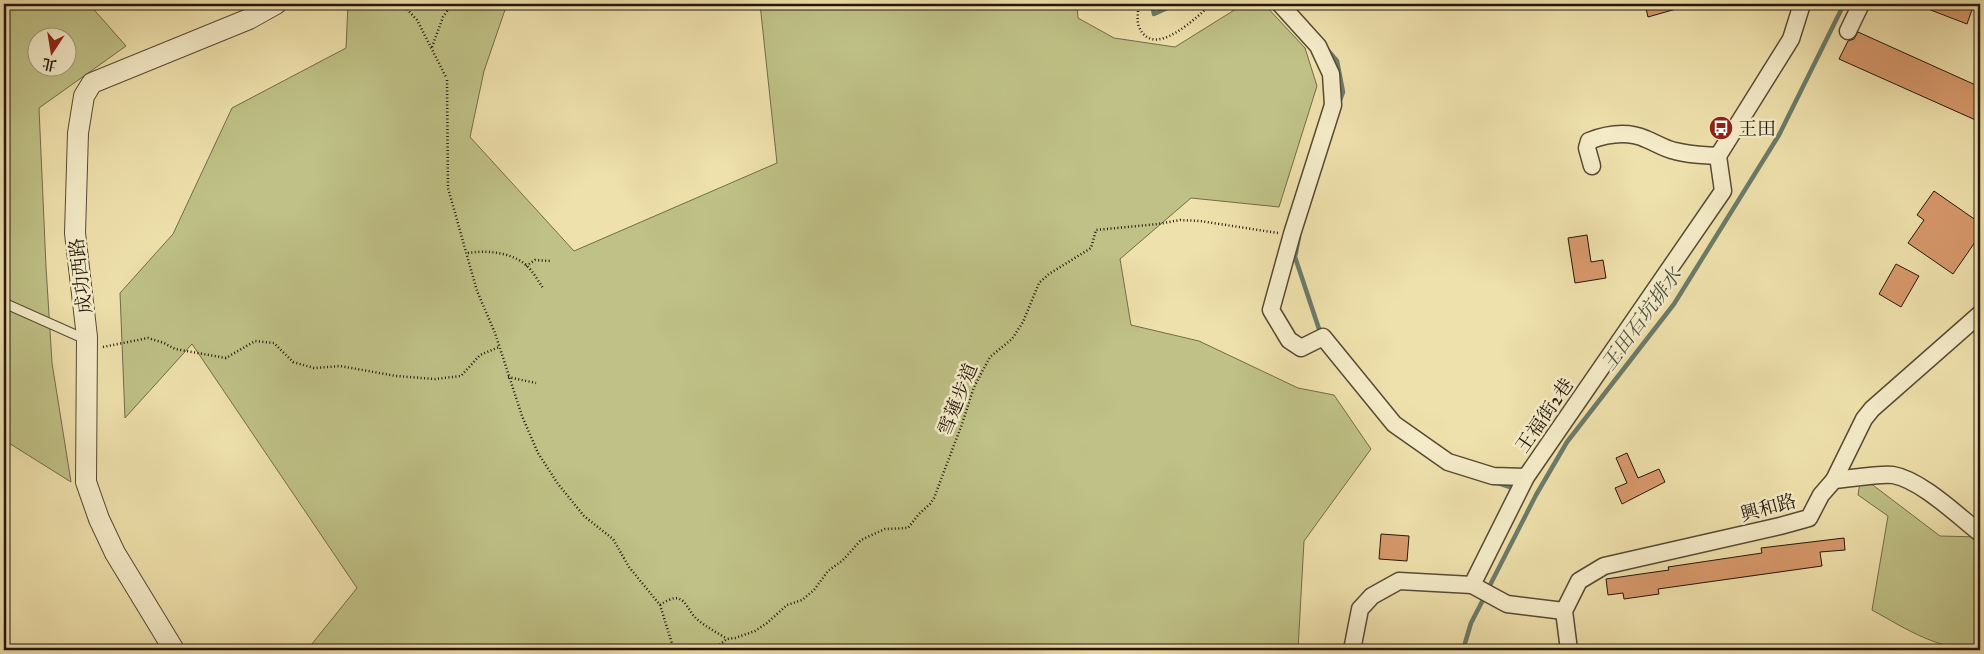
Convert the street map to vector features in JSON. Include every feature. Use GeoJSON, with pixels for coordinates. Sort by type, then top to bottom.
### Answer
{"type":"FeatureCollection","features":[{"type":"Feature","properties":{"kind":"street","name":"成功西路"},"geometry":{"type":"LineString","coordinates":[[174,650],[115,553],[99,519],[86,482],[87,343],[75,233],[78,133],[84,96],[92,83],[249,19],[276,4]]}},
{"type":"Feature","properties":{"kind":"street"},"geometry":{"type":"LineString","coordinates":[[1280,4],[1318,46],[1331,74],[1332,104],[1271,310],[1289,340],[1302,348],[1323,337],[1394,424],[1448,462],[1522,486]]}},
{"type":"Feature","properties":{"kind":"street"},"geometry":{"type":"LineString","coordinates":[[1592,166],[1587,148],[1589,141],[1617,134],[1630,134],[1645,138],[1674,151],[1718,156],[1791,39],[1802,4]]}},
{"type":"Feature","properties":{"kind":"street"},"geometry":{"type":"LineString","coordinates":[[1848,31],[1862,4]]}},
{"type":"Feature","properties":{"kind":"street","name":"王福街2巷"},"geometry":{"type":"LineString","coordinates":[[1472,585],[1522,486],[1723,191],[1718,156]]}},
{"type":"Feature","properties":{"kind":"street","name":"興和路"},"geometry":{"type":"LineString","coordinates":[[1564,611],[1579,581],[1604,566],[1809,518],[1822,495],[1834,480],[1864,419],[1872,409],[1980,314]]}},
{"type":"Feature","properties":{"kind":"street"},"geometry":{"type":"LineString","coordinates":[[1834,480],[1891,474],[1903,478],[1918,485],[1980,533]]}},
{"type":"Feature","properties":{"kind":"street"},"geometry":{"type":"LineString","coordinates":[[1352,650],[1360,609],[1372,596],[1399,581],[1472,585],[1507,604],[1564,611],[1569,650]]}},
{"type":"Feature","properties":{"kind":"lane"},"geometry":{"type":"LineString","coordinates":[[4,302],[78,336],[87,343]]}},
{"type":"Feature","properties":{"kind":"path"},"geometry":{"type":"LineString","coordinates":[[402,4],[418,20],[447,78],[448,188],[468,253],[477,291],[499,347],[522,416],[538,453],[558,484],[584,516],[613,539],[629,567],[660,606],[674,650]]}},
{"type":"Feature","properties":{"kind":"path"},"geometry":{"type":"LineString","coordinates":[[432,47],[443,18],[452,4]]}},
{"type":"Feature","properties":{"kind":"path"},"geometry":{"type":"LineString","coordinates":[[1138,4],[1137,19],[1140,29],[1149,37],[1160,40],[1182,28],[1212,4]]}},
{"type":"Feature","properties":{"kind":"path","name":"雪蓮步道"},"geometry":{"type":"LineString","coordinates":[[727,639],[742,636],[761,627],[787,605],[808,595],[828,571],[843,560],[862,540],[885,529],[908,528],[930,504],[962,424],[974,387],[990,357],[1012,339],[1019,328],[1039,283],[1049,274],[1091,248],[1096,230],[1180,220],[1200,220],[1285,235],[1292,234]]}},
{"type":"Feature","properties":{"kind":"path"},"geometry":{"type":"LineString","coordinates":[[468,253],[482,251],[508,256],[526,266],[543,288]]}},
{"type":"Feature","properties":{"kind":"path"},"geometry":{"type":"LineString","coordinates":[[526,266],[535,260],[550,261]]}},
{"type":"Feature","properties":{"kind":"path"},"geometry":{"type":"LineString","coordinates":[[87,343],[148,338],[164,342],[175,349],[226,358],[255,341],[274,343],[293,362],[314,368],[340,366],[396,376],[435,379],[461,376],[480,355],[499,347]]}},
{"type":"Feature","properties":{"kind":"path"},"geometry":{"type":"LineString","coordinates":[[508,377],[536,383]]}},
{"type":"Feature","properties":{"kind":"path"},"geometry":{"type":"LineString","coordinates":[[660,606],[668,600],[680,599],[684,601],[698,621],[727,639],[715,648],[703,650]]}},
{"type":"Feature","properties":{"kind":"green space"},"geometry":{"type":"Polygon","coordinates":[[[4,4],[89,4],[126,46],[39,108],[52,363],[71,482],[4,440],[4,4]]]}},
{"type":"Feature","properties":{"kind":"green space"},"geometry":{"type":"Polygon","coordinates":[[[348,4],[507,4],[484,71],[470,137],[574,251],[777,163],[760,4],[1077,4],[1078,18],[1114,38],[1175,47],[1244,4],[1264,4],[1305,48],[1317,86],[1279,207],[1191,198],[1120,259],[1131,325],[1199,341],[1298,388],[1334,395],[1371,449],[1304,541],[1298,650],[307,650],[357,588],[192,344],[125,418],[120,293],[173,234],[232,108],[346,48],[348,4]]]}},
{"type":"Feature","properties":{"kind":"green space"},"geometry":{"type":"Polygon","coordinates":[[[1861,476],[1940,536],[1980,537],[1980,650],[1950,647],[1937,643],[1872,610],[1888,516],[1858,495],[1861,476]]]}},
{"type":"Feature","properties":{"kind":"building"},"geometry":{"type":"Polygon","coordinates":[[[1645,4],[1682,4],[1683,7],[1648,17],[1645,4]]]}},
{"type":"Feature","properties":{"kind":"building"},"geometry":{"type":"Polygon","coordinates":[[[1915,4],[1974,4],[1967,24],[1915,4]]]}},
{"type":"Feature","properties":{"kind":"building"},"geometry":{"type":"Polygon","coordinates":[[[1858,32],[1980,87],[1980,122],[1839,59],[1848,41],[1854,39],[1858,32]]]}},
{"type":"Feature","properties":{"kind":"building"},"geometry":{"type":"Polygon","coordinates":[[[1934,191],[1980,223],[1980,235],[1953,274],[1908,243],[1924,220],[1917,215],[1934,191]]]}},
{"type":"Feature","properties":{"kind":"building"},"geometry":{"type":"Polygon","coordinates":[[[1587,235],[1591,262],[1603,260],[1606,278],[1575,283],[1568,238],[1587,235]]]}},
{"type":"Feature","properties":{"kind":"building"},"geometry":{"type":"Polygon","coordinates":[[[1896,264],[1919,276],[1901,307],[1879,294],[1896,264]]]}},
{"type":"Feature","properties":{"kind":"building"},"geometry":{"type":"Polygon","coordinates":[[[1627,453],[1638,478],[1659,469],[1665,482],[1622,504],[1615,488],[1627,483],[1616,458],[1627,453]]]}},
{"type":"Feature","properties":{"kind":"building"},"geometry":{"type":"Polygon","coordinates":[[[1381,534],[1409,536],[1407,561],[1379,559],[1381,534]]]}},
{"type":"Feature","properties":{"kind":"building"},"geometry":{"type":"Polygon","coordinates":[[[1844,538],[1845,550],[1820,552],[1822,566],[1658,589],[1659,594],[1624,599],[1623,593],[1608,595],[1606,579],[1669,570],[1668,567],[1762,553],[1761,548],[1844,538]]]}},
{"type":"Feature","properties":{"kind":"waterway"},"geometry":{"type":"LineString","coordinates":[[1152,4],[1154,14],[1176,4]]}},
{"type":"Feature","properties":{"kind":"waterway","name":"王田石坑排水"},"geometry":{"type":"LineString","coordinates":[[1488,589],[1536,495],[1567,442],[1674,304],[1779,135],[1844,4]]}},
{"type":"Feature","properties":{"kind":"waterway"},"geometry":{"type":"LineString","coordinates":[[1326,48],[1337,61],[1343,92],[1339,103]]}},
{"type":"Feature","properties":{"kind":"waterway"},"geometry":{"type":"LineString","coordinates":[[1299,237],[1295,257],[1321,335]]}},
{"type":"Feature","properties":{"kind":"waterway"},"geometry":{"type":"LineString","coordinates":[[1498,483],[1516,489]]}},
{"type":"Feature","properties":{"kind":"waterway","name":"王田石坑排水"},"geometry":{"type":"LineString","coordinates":[[1463,650],[1471,623],[1485,596]]}},
{"type":"Feature","properties":{"kind":"place","name":"王田"},"geometry":{"type":"Point","coordinates":[1721,128]}}]}
